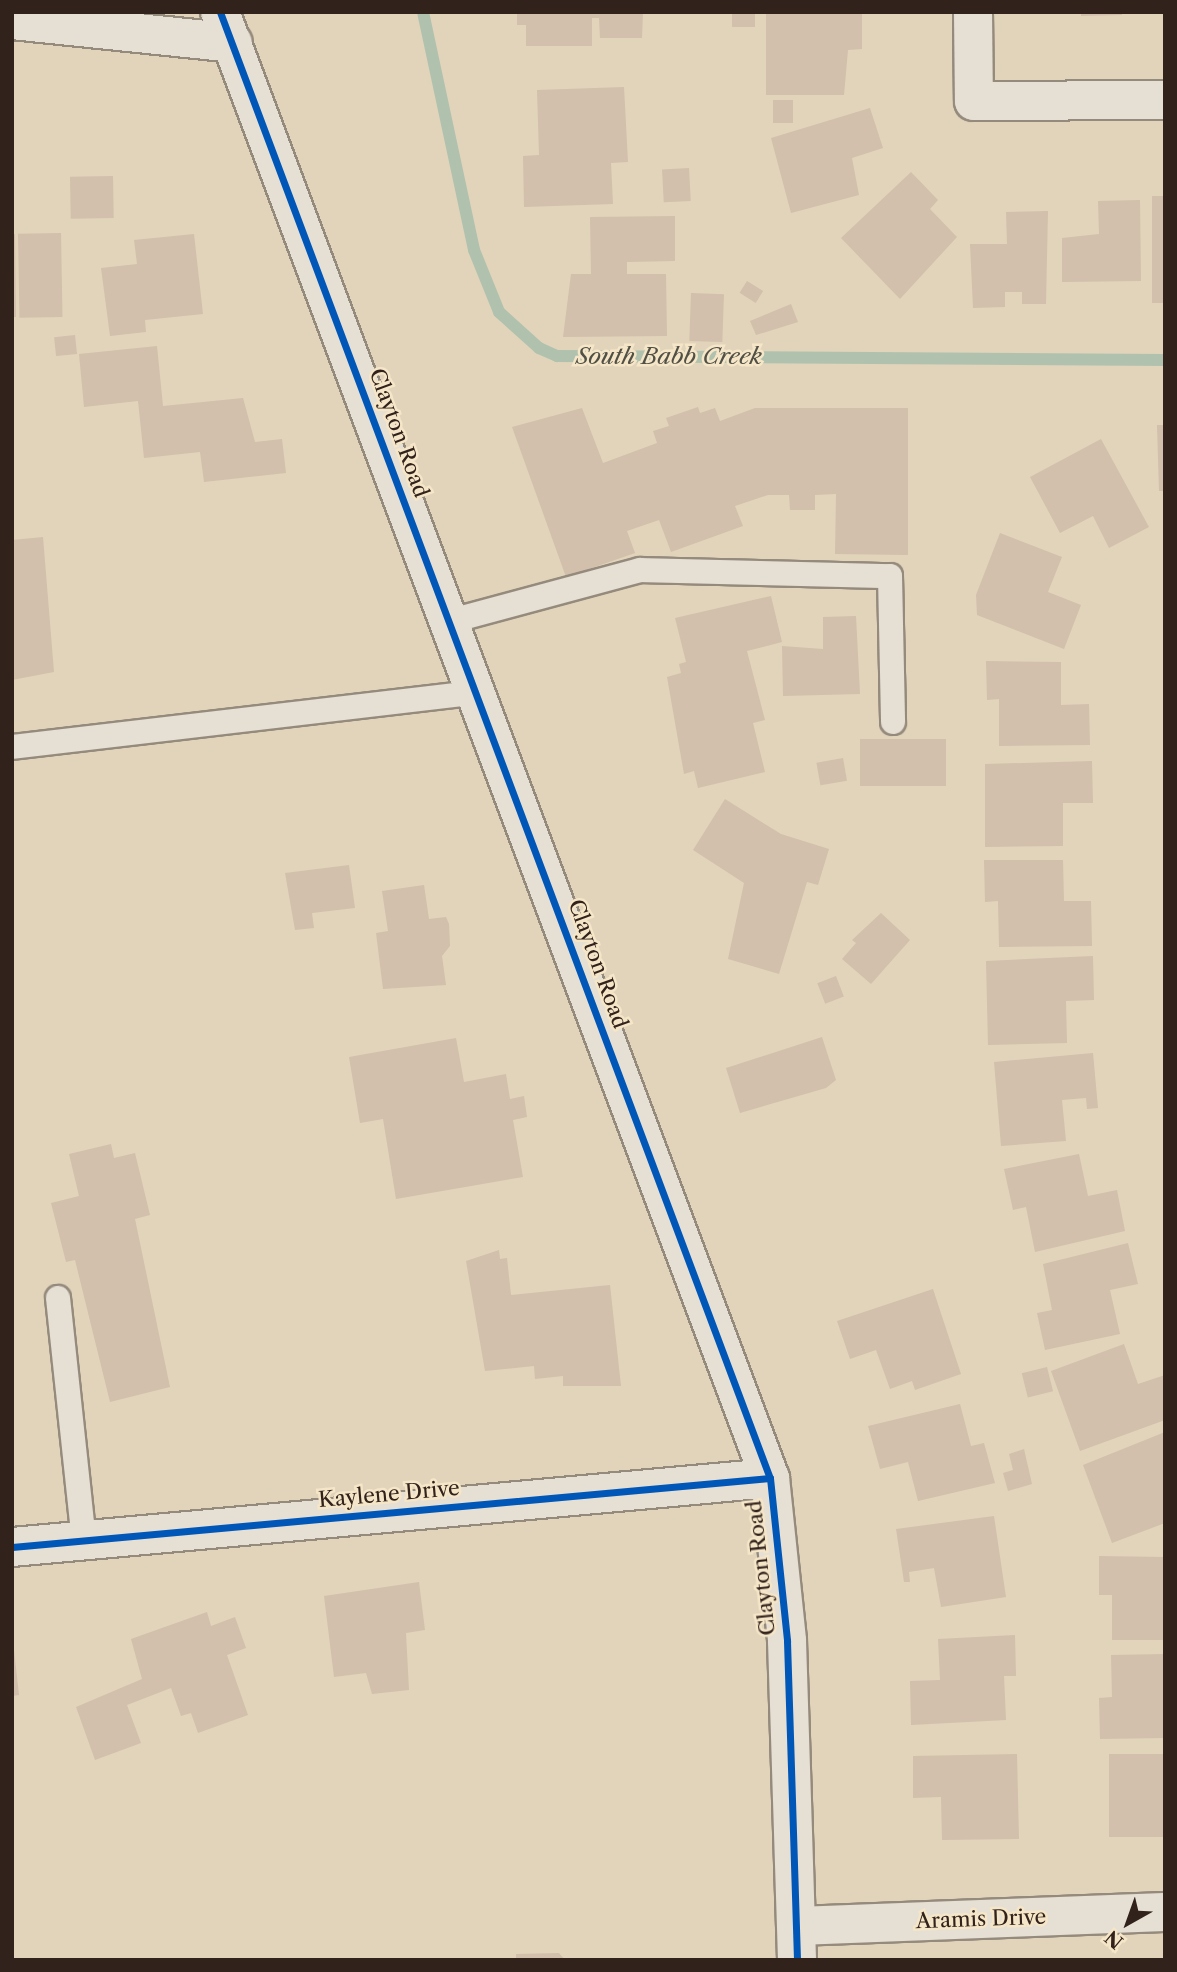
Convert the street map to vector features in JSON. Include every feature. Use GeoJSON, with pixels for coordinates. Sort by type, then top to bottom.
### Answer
{"type":"FeatureCollection","features":[{"type":"Feature","properties":{"kind":"street"},"geometry":{"type":"LineString","coordinates":[[973,12],[974,101],[1165,100]]}},
{"type":"Feature","properties":{"kind":"street"},"geometry":{"type":"LineString","coordinates":[[12,20],[226,28]]}},
{"type":"Feature","properties":{"kind":"street","name":"Clayton Road"},"geometry":{"type":"LineString","coordinates":[[226,28],[478,692],[770,1478],[787,1641],[797,1943]]}},
{"type":"Feature","properties":{"kind":"street","name":"Kaylene Drive"},"geometry":{"type":"LineString","coordinates":[[12,1547],[770,1478]]}},
{"type":"Feature","properties":{"kind":"street","name":"Aramis Drive"},"geometry":{"type":"LineString","coordinates":[[797,1943],[1165,1912]]}},
{"type":"Feature","properties":{"kind":"lane"},"geometry":{"type":"LineString","coordinates":[[451,621],[640,570],[890,576],[893,722]]}},
{"type":"Feature","properties":{"kind":"lane"},"geometry":{"type":"LineString","coordinates":[[12,747],[478,692]]}},
{"type":"Feature","properties":{"kind":"lane"},"geometry":{"type":"LineString","coordinates":[[58,1298],[84,1540]]}},
{"type":"Feature","properties":{"kind":"building"},"geometry":{"type":"Polygon","coordinates":[[[517,12],[643,12],[642,38],[600,38],[599,18],[592,18],[592,46],[526,46],[526,25],[517,25],[517,12]]]}},
{"type":"Feature","properties":{"kind":"building"},"geometry":{"type":"Polygon","coordinates":[[[732,12],[755,12],[755,27],[732,27],[732,12]]]}},
{"type":"Feature","properties":{"kind":"building"},"geometry":{"type":"Polygon","coordinates":[[[766,12],[862,12],[862,49],[848,50],[844,95],[766,95],[766,12]]]}},
{"type":"Feature","properties":{"kind":"building"},"geometry":{"type":"Polygon","coordinates":[[[1081,12],[1122,12],[1122,15],[1081,16],[1081,12]]]}},
{"type":"Feature","properties":{"kind":"building"},"geometry":{"type":"Polygon","coordinates":[[[624,87],[628,162],[611,163],[613,204],[524,207],[523,156],[539,155],[537,90],[624,87]]]}},
{"type":"Feature","properties":{"kind":"building"},"geometry":{"type":"Polygon","coordinates":[[[773,100],[793,100],[793,123],[773,123],[773,100]]]}},
{"type":"Feature","properties":{"kind":"building"},"geometry":{"type":"Polygon","coordinates":[[[870,108],[883,148],[852,158],[859,195],[791,213],[771,138],[870,108]]]}},
{"type":"Feature","properties":{"kind":"building"},"geometry":{"type":"Polygon","coordinates":[[[689,168],[691,201],[664,202],[662,169],[689,168]]]}},
{"type":"Feature","properties":{"kind":"building"},"geometry":{"type":"Polygon","coordinates":[[[911,172],[938,200],[930,209],[957,237],[900,299],[841,238],[911,172]]]}},
{"type":"Feature","properties":{"kind":"building"},"geometry":{"type":"Polygon","coordinates":[[[113,176],[114,218],[71,219],[70,177],[113,176]]]}},
{"type":"Feature","properties":{"kind":"building"},"geometry":{"type":"Polygon","coordinates":[[[1152,196],[1165,196],[1165,303],[1152,303],[1152,196]]]}},
{"type":"Feature","properties":{"kind":"building"},"geometry":{"type":"Polygon","coordinates":[[[1140,200],[1141,281],[1062,282],[1062,238],[1099,234],[1098,201],[1140,200]]]}},
{"type":"Feature","properties":{"kind":"building"},"geometry":{"type":"Polygon","coordinates":[[[1048,211],[1046,304],[1022,304],[1022,292],[1005,292],[1005,307],[973,308],[970,244],[1007,244],[1006,212],[1048,211]]]}},
{"type":"Feature","properties":{"kind":"building"},"geometry":{"type":"Polygon","coordinates":[[[675,216],[675,261],[627,262],[627,274],[666,274],[667,336],[563,337],[571,274],[591,274],[590,217],[675,216]]]}},
{"type":"Feature","properties":{"kind":"building"},"geometry":{"type":"Polygon","coordinates":[[[61,233],[62,317],[19,318],[18,234],[61,233]]]}},
{"type":"Feature","properties":{"kind":"building"},"geometry":{"type":"Polygon","coordinates":[[[12,234],[15,234],[16,317],[12,317],[12,234]]]}},
{"type":"Feature","properties":{"kind":"building"},"geometry":{"type":"Polygon","coordinates":[[[194,234],[203,314],[145,320],[146,332],[110,336],[101,268],[137,264],[134,240],[194,234]]]}},
{"type":"Feature","properties":{"kind":"building"},"geometry":{"type":"Polygon","coordinates":[[[747,281],[763,291],[756,303],[740,293],[747,281]]]}},
{"type":"Feature","properties":{"kind":"building"},"geometry":{"type":"Polygon","coordinates":[[[691,293],[724,294],[722,342],[689,341],[691,293]]]}},
{"type":"Feature","properties":{"kind":"building"},"geometry":{"type":"Polygon","coordinates":[[[791,304],[798,322],[756,335],[750,321],[791,304]]]}},
{"type":"Feature","properties":{"kind":"building"},"geometry":{"type":"Polygon","coordinates":[[[75,335],[77,354],[56,356],[54,337],[75,335]]]}},
{"type":"Feature","properties":{"kind":"building"},"geometry":{"type":"Polygon","coordinates":[[[157,346],[163,406],[243,398],[255,442],[282,439],[286,473],[204,482],[200,452],[144,458],[138,401],[84,407],[79,354],[157,346]]]}},
{"type":"Feature","properties":{"kind":"building"},"geometry":{"type":"Polygon","coordinates":[[[698,407],[700,413],[715,408],[720,421],[755,408],[908,408],[908,555],[835,554],[836,494],[815,495],[815,510],[790,510],[789,495],[768,495],[735,506],[743,526],[671,552],[659,520],[627,531],[635,553],[566,577],[512,427],[582,408],[603,463],[657,443],[653,431],[669,426],[666,418],[698,407]]]}},
{"type":"Feature","properties":{"kind":"building"},"geometry":{"type":"Polygon","coordinates":[[[1157,425],[1165,425],[1165,491],[1159,491],[1157,425]]]}},
{"type":"Feature","properties":{"kind":"building"},"geometry":{"type":"Polygon","coordinates":[[[1101,439],[1149,527],[1109,548],[1093,516],[1060,533],[1030,477],[1101,439]]]}},
{"type":"Feature","properties":{"kind":"building"},"geometry":{"type":"Polygon","coordinates":[[[1000,533],[1062,557],[1048,592],[1081,605],[1064,649],[977,615],[976,595],[1000,533]]]}},
{"type":"Feature","properties":{"kind":"building"},"geometry":{"type":"Polygon","coordinates":[[[43,537],[54,672],[12,680],[12,540],[43,537]]]}},
{"type":"Feature","properties":{"kind":"building"},"geometry":{"type":"Polygon","coordinates":[[[771,596],[782,642],[747,651],[765,720],[753,723],[765,772],[698,788],[694,771],[684,774],[667,677],[681,673],[679,664],[686,662],[675,618],[771,596]]]}},
{"type":"Feature","properties":{"kind":"building"},"geometry":{"type":"Polygon","coordinates":[[[856,616],[860,694],[783,696],[782,646],[823,649],[823,617],[856,616]]]}},
{"type":"Feature","properties":{"kind":"building"},"geometry":{"type":"Polygon","coordinates":[[[986,661],[1061,662],[1061,705],[1089,704],[1090,745],[999,746],[999,699],[987,700],[986,661]]]}},
{"type":"Feature","properties":{"kind":"building"},"geometry":{"type":"Polygon","coordinates":[[[860,739],[946,739],[946,786],[860,786],[860,739]]]}},
{"type":"Feature","properties":{"kind":"building"},"geometry":{"type":"Polygon","coordinates":[[[843,758],[847,781],[820,785],[816,763],[843,758]]]}},
{"type":"Feature","properties":{"kind":"building"},"geometry":{"type":"Polygon","coordinates":[[[1092,761],[1093,803],[1063,803],[1063,846],[985,847],[985,764],[1092,761]]]}},
{"type":"Feature","properties":{"kind":"building"},"geometry":{"type":"Polygon","coordinates":[[[725,799],[781,834],[829,849],[818,885],[807,882],[779,974],[728,959],[744,883],[693,850],[725,799]]]}},
{"type":"Feature","properties":{"kind":"building"},"geometry":{"type":"Polygon","coordinates":[[[984,860],[1063,860],[1064,901],[1091,901],[1092,946],[999,947],[998,901],[985,902],[984,860]]]}},
{"type":"Feature","properties":{"kind":"building"},"geometry":{"type":"Polygon","coordinates":[[[349,865],[355,908],[312,913],[314,928],[295,930],[285,873],[349,865]]]}},
{"type":"Feature","properties":{"kind":"building"},"geometry":{"type":"Polygon","coordinates":[[[424,885],[429,919],[446,917],[449,924],[450,946],[442,956],[446,985],[383,989],[376,933],[388,931],[382,891],[424,885]]]}},
{"type":"Feature","properties":{"kind":"building"},"geometry":{"type":"Polygon","coordinates":[[[881,913],[910,940],[871,984],[842,959],[856,943],[852,940],[881,913]]]}},
{"type":"Feature","properties":{"kind":"building"},"geometry":{"type":"Polygon","coordinates":[[[1093,956],[1094,1000],[1066,1001],[1067,1043],[988,1045],[986,961],[1093,956]]]}},
{"type":"Feature","properties":{"kind":"building"},"geometry":{"type":"Polygon","coordinates":[[[836,976],[844,997],[825,1004],[817,983],[836,976]]]}},
{"type":"Feature","properties":{"kind":"building"},"geometry":{"type":"Polygon","coordinates":[[[822,1037],[836,1080],[826,1088],[740,1113],[726,1068],[822,1037]]]}},
{"type":"Feature","properties":{"kind":"building"},"geometry":{"type":"Polygon","coordinates":[[[456,1038],[464,1082],[506,1074],[510,1099],[524,1096],[527,1117],[513,1120],[523,1177],[396,1199],[383,1119],[360,1123],[349,1057],[456,1038]]]}},
{"type":"Feature","properties":{"kind":"building"},"geometry":{"type":"Polygon","coordinates":[[[1093,1053],[1098,1108],[1087,1109],[1086,1098],[1062,1100],[1066,1141],[1001,1146],[994,1062],[1093,1053]]]}},
{"type":"Feature","properties":{"kind":"building"},"geometry":{"type":"Polygon","coordinates":[[[111,1144],[114,1158],[135,1153],[150,1215],[135,1219],[170,1387],[110,1402],[75,1260],[66,1262],[51,1203],[79,1196],[69,1154],[111,1144]]]}},
{"type":"Feature","properties":{"kind":"building"},"geometry":{"type":"Polygon","coordinates":[[[1079,1154],[1088,1196],[1117,1190],[1125,1231],[1035,1252],[1026,1207],[1013,1210],[1004,1169],[1079,1154]]]}},
{"type":"Feature","properties":{"kind":"building"},"geometry":{"type":"Polygon","coordinates":[[[1128,1243],[1138,1284],[1110,1290],[1120,1334],[1045,1350],[1037,1313],[1052,1310],[1043,1264],[1128,1243]]]}},
{"type":"Feature","properties":{"kind":"building"},"geometry":{"type":"Polygon","coordinates":[[[499,1250],[500,1259],[507,1258],[511,1295],[610,1285],[621,1386],[563,1386],[563,1376],[535,1379],[534,1366],[485,1371],[466,1261],[499,1250]]]}},
{"type":"Feature","properties":{"kind":"building"},"geometry":{"type":"Polygon","coordinates":[[[933,1289],[961,1374],[915,1390],[912,1381],[890,1389],[876,1350],[850,1359],[837,1321],[933,1289]]]}},
{"type":"Feature","properties":{"kind":"building"},"geometry":{"type":"Polygon","coordinates":[[[1124,1344],[1138,1384],[1165,1375],[1165,1420],[1080,1451],[1051,1371],[1124,1344]]]}},
{"type":"Feature","properties":{"kind":"building"},"geometry":{"type":"Polygon","coordinates":[[[1047,1367],[1053,1391],[1028,1398],[1022,1373],[1047,1367]]]}},
{"type":"Feature","properties":{"kind":"building"},"geometry":{"type":"Polygon","coordinates":[[[960,1404],[971,1446],[984,1443],[995,1483],[918,1501],[908,1462],[880,1469],[868,1426],[960,1404]]]}},
{"type":"Feature","properties":{"kind":"building"},"geometry":{"type":"Polygon","coordinates":[[[1165,1432],[1165,1523],[1112,1543],[1083,1465],[1165,1432]]]}},
{"type":"Feature","properties":{"kind":"building"},"geometry":{"type":"Polygon","coordinates":[[[1024,1449],[1032,1484],[1008,1491],[1003,1473],[1013,1470],[1009,1454],[1024,1449]]]}},
{"type":"Feature","properties":{"kind":"building"},"geometry":{"type":"Polygon","coordinates":[[[994,1516],[1006,1597],[941,1607],[934,1568],[909,1572],[910,1582],[904,1582],[896,1529],[994,1516]]]}},
{"type":"Feature","properties":{"kind":"building"},"geometry":{"type":"Polygon","coordinates":[[[1099,1556],[1165,1557],[1165,1640],[1112,1640],[1112,1595],[1099,1595],[1099,1556]]]}},
{"type":"Feature","properties":{"kind":"building"},"geometry":{"type":"Polygon","coordinates":[[[419,1582],[425,1630],[406,1633],[409,1690],[372,1694],[366,1673],[334,1677],[324,1596],[419,1582]]]}},
{"type":"Feature","properties":{"kind":"building"},"geometry":{"type":"Polygon","coordinates":[[[207,1612],[211,1626],[235,1617],[246,1648],[227,1655],[248,1715],[198,1733],[191,1713],[181,1716],[171,1688],[127,1705],[141,1743],[95,1760],[76,1707],[142,1679],[131,1639],[207,1612]]]}},
{"type":"Feature","properties":{"kind":"building"},"geometry":{"type":"Polygon","coordinates":[[[12,1632],[19,1695],[12,1696],[12,1632]]]}},
{"type":"Feature","properties":{"kind":"building"},"geometry":{"type":"Polygon","coordinates":[[[1015,1635],[1016,1676],[1004,1676],[1006,1720],[911,1725],[910,1681],[940,1680],[938,1639],[1015,1635]]]}},
{"type":"Feature","properties":{"kind":"building"},"geometry":{"type":"Polygon","coordinates":[[[1165,1654],[1165,1738],[1100,1739],[1099,1698],[1112,1697],[1111,1655],[1165,1654]]]}},
{"type":"Feature","properties":{"kind":"building"},"geometry":{"type":"Polygon","coordinates":[[[1017,1754],[1019,1839],[942,1840],[941,1797],[913,1798],[913,1756],[1017,1754]]]}},
{"type":"Feature","properties":{"kind":"building"},"geometry":{"type":"Polygon","coordinates":[[[1109,1754],[1165,1754],[1165,1837],[1109,1837],[1109,1754]]]}},
{"type":"Feature","properties":{"kind":"building"},"geometry":{"type":"Polygon","coordinates":[[[559,1953],[565,1960],[516,1960],[516,1954],[559,1953]]]}},
{"type":"Feature","properties":{"kind":"waterway","name":"South Babb Creek"},"geometry":{"type":"LineString","coordinates":[[423,12],[474,250],[499,312],[539,348],[557,356],[1165,360]]}},
{"type":"Feature","properties":{"kind":"cycle path"},"geometry":{"type":"LineString","coordinates":[[220,12],[770,1478],[787,1641],[797,1960]]}},
{"type":"Feature","properties":{"kind":"cycle path"},"geometry":{"type":"LineString","coordinates":[[12,1547],[770,1478]]}}]}
